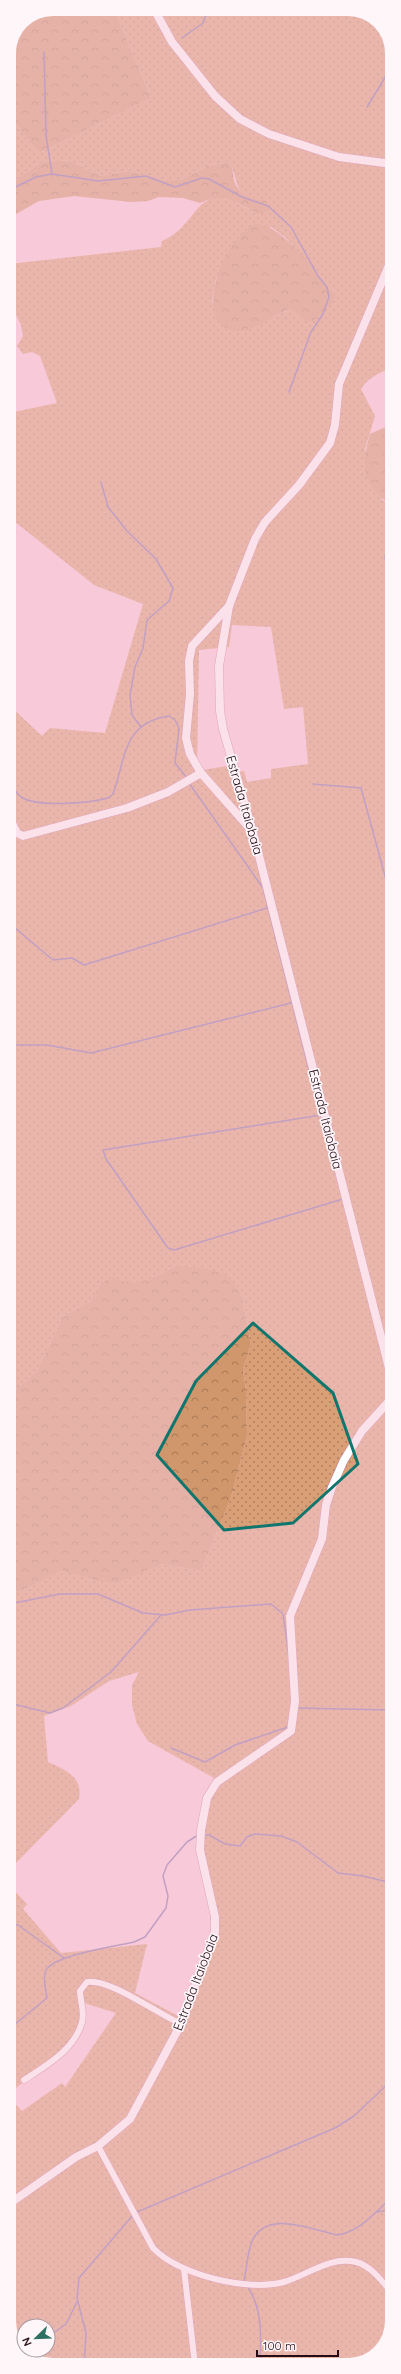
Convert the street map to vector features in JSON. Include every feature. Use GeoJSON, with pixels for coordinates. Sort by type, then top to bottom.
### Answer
{"type":"FeatureCollection","features":[{"type":"Feature","properties":{"kind":"street"},"geometry":{"type":"LineString","coordinates":[[157,16],[162,28],[180,53],[215,96],[240,119],[269,134],[339,157],[385,163]]}},
{"type":"Feature","properties":{"kind":"street","name":"Estrada Itaiobaia"},"geometry":{"type":"LineString","coordinates":[[385,275],[339,384],[335,425],[330,443],[299,485],[260,530],[229,606],[219,666],[220,711],[223,729],[253,832],[385,1352]]}},
{"type":"Feature","properties":{"kind":"street"},"geometry":{"type":"LineString","coordinates":[[229,606],[192,646],[189,661],[187,746],[201,773],[253,832]]}},
{"type":"Feature","properties":{"kind":"street"},"geometry":{"type":"LineString","coordinates":[[16,831],[23,836],[127,808],[168,792],[201,773]]}},
{"type":"Feature","properties":{"kind":"street","name":"Estrada Itaiobaia"},"geometry":{"type":"LineString","coordinates":[[16,2199],[76,2157],[98,2146],[130,2119],[181,2024],[216,1927],[200,1850],[201,1830],[207,1798],[217,1782],[291,1731],[295,1701],[290,1627],[292,1609],[322,1539],[328,1499],[344,1460],[362,1431],[385,1406]]}},
{"type":"Feature","properties":{"kind":"street"},"geometry":{"type":"LineString","coordinates":[[24,2080],[49,2064],[75,2037],[83,2016],[80,1991],[87,1982],[104,1982],[162,2016],[181,2024]]}},
{"type":"Feature","properties":{"kind":"street"},"geometry":{"type":"LineString","coordinates":[[98,2146],[153,2248],[163,2259],[184,2269],[241,2284],[265,2285],[296,2278],[329,2263],[350,2261],[368,2267],[385,2285]]}},
{"type":"Feature","properties":{"kind":"street"},"geometry":{"type":"LineString","coordinates":[[184,2269],[194,2358]]}},
{"type":"Feature","properties":{"kind":"highlighted area"},"geometry":{"type":"Polygon","coordinates":[[[253,1323],[333,1393],[358,1464],[293,1523],[224,1530],[157,1455],[196,1381],[253,1323]]]}},
{"type":"Feature","properties":{"kind":"shaded area"},"geometry":{"type":"Polygon","coordinates":[[[117,16],[351,16],[358,17],[369,22],[380,34],[385,48],[385,371],[369,380],[361,389],[375,416],[365,449],[382,500],[385,502],[385,2321],[383,2333],[376,2345],[364,2354],[353,2358],[56,2358],[56,2318],[16,2318],[16,2105],[22,2111],[62,2083],[65,2087],[116,2013],[81,2002],[83,2023],[70,2048],[16,2088],[16,1892],[27,1904],[23,1909],[61,1953],[147,1944],[135,1993],[182,2018],[216,1926],[196,1843],[214,1778],[148,1741],[137,1724],[132,1705],[132,1685],[139,1672],[109,1681],[71,1706],[44,1716],[48,1762],[72,1775],[76,1780],[80,1791],[79,1799],[16,1863],[16,1592],[30,1587],[61,1569],[95,1580],[139,1573],[162,1564],[201,1571],[231,1497],[247,1436],[246,1391],[243,1369],[251,1344],[242,1296],[175,1266],[144,1281],[129,1282],[112,1278],[100,1284],[90,1302],[63,1316],[37,1371],[16,1390],[16,712],[42,736],[50,728],[105,733],[143,604],[94,585],[16,523],[16,412],[57,403],[40,356],[32,352],[23,354],[17,346],[23,336],[21,325],[16,315],[16,263],[161,247],[162,241],[175,233],[185,224],[200,206],[208,200],[218,198],[232,201],[250,210],[258,199],[250,198],[240,191],[234,173],[228,162],[208,166],[180,180],[161,182],[129,171],[101,176],[70,161],[57,160],[41,162],[16,180],[16,125],[39,153],[151,98],[117,16]],[[271,227],[216,278],[212,302],[258,324],[290,309],[304,320],[334,293],[285,237],[271,227]],[[232,625],[229,647],[199,650],[197,771],[233,765],[235,772],[244,771],[247,782],[271,778],[271,769],[308,764],[303,707],[284,709],[271,627],[232,625]]]}},
{"type":"Feature","properties":{"kind":"green space"},"geometry":{"type":"Polygon","coordinates":[[[117,16],[151,98],[39,153],[16,125],[16,53],[22,32],[32,22],[46,17],[117,16]]]}},
{"type":"Feature","properties":{"kind":"green space"},"geometry":{"type":"Polygon","coordinates":[[[57,160],[70,161],[101,176],[129,171],[161,181],[180,180],[208,166],[228,162],[232,168],[234,180],[239,190],[247,196],[266,201],[269,210],[264,213],[259,213],[224,198],[209,199],[200,203],[183,198],[159,197],[148,201],[131,202],[74,196],[39,201],[16,214],[16,180],[41,162],[57,160]]]}},
{"type":"Feature","properties":{"kind":"green space"},"geometry":{"type":"Polygon","coordinates":[[[256,224],[266,226],[277,232],[298,251],[334,293],[335,296],[331,304],[313,321],[304,320],[290,309],[249,329],[237,331],[223,326],[215,314],[213,298],[216,280],[223,262],[232,245],[244,232],[256,224]]]}},
{"type":"Feature","properties":{"kind":"green space"},"geometry":{"type":"Polygon","coordinates":[[[385,427],[385,501],[375,491],[367,475],[365,465],[367,445],[370,434],[385,427]]]}},
{"type":"Feature","properties":{"kind":"green space"},"geometry":{"type":"Polygon","coordinates":[[[175,1266],[204,1268],[228,1275],[242,1296],[251,1344],[243,1369],[246,1391],[247,1436],[231,1497],[201,1571],[162,1564],[117,1583],[95,1580],[61,1570],[30,1587],[16,1592],[16,1390],[37,1371],[63,1316],[90,1302],[100,1284],[112,1277],[129,1282],[137,1282],[152,1278],[175,1266]]]}},
{"type":"Feature","properties":{"kind":"waterway"},"geometry":{"type":"LineString","coordinates":[[182,38],[203,23],[206,16]]}},
{"type":"Feature","properties":{"kind":"waterway"},"geometry":{"type":"LineString","coordinates":[[44,52],[46,135],[52,174]]}},
{"type":"Feature","properties":{"kind":"waterway"},"geometry":{"type":"LineString","coordinates":[[367,107],[385,77]]}},
{"type":"Feature","properties":{"kind":"waterway"},"geometry":{"type":"LineString","coordinates":[[16,187],[36,177],[52,174],[98,181],[146,176],[175,187],[202,178],[209,179],[242,197],[268,206],[291,227],[318,276],[327,287],[329,297],[323,314],[311,332],[289,392]]}},
{"type":"Feature","properties":{"kind":"waterway"},"geometry":{"type":"LineString","coordinates":[[101,482],[108,507],[127,531],[156,559],[173,588],[169,601],[147,620],[143,648],[135,667],[130,695],[132,715],[141,727]]}},
{"type":"Feature","properties":{"kind":"waterway"},"geometry":{"type":"LineString","coordinates":[[16,792],[21,797],[29,800],[64,804],[89,802],[108,798],[113,794],[128,744],[134,735],[142,726],[154,720],[169,716],[175,720],[179,728],[175,763],[187,778]]}},
{"type":"Feature","properties":{"kind":"waterway"},"geometry":{"type":"LineString","coordinates":[[189,783],[263,888],[312,1082]]}},
{"type":"Feature","properties":{"kind":"waterway"},"geometry":{"type":"LineString","coordinates":[[313,784],[361,788],[385,876]]}},
{"type":"Feature","properties":{"kind":"waterway"},"geometry":{"type":"LineString","coordinates":[[16,929],[53,960],[72,958],[84,965],[267,908]]}},
{"type":"Feature","properties":{"kind":"waterway"},"geometry":{"type":"LineString","coordinates":[[16,1045],[47,1045],[91,1053],[291,1003]]}},
{"type":"Feature","properties":{"kind":"waterway"},"geometry":{"type":"LineString","coordinates":[[321,1115],[103,1150],[106,1159],[168,1248],[174,1250],[343,1199]]}},
{"type":"Feature","properties":{"kind":"waterway"},"geometry":{"type":"LineString","coordinates":[[16,1603],[60,1594],[98,1594],[143,1613],[165,1615],[190,1610],[271,1604],[283,1614],[289,1657]]}},
{"type":"Feature","properties":{"kind":"waterway"},"geometry":{"type":"LineString","coordinates":[[16,1705],[50,1713],[63,1708],[111,1672],[161,1615]]}},
{"type":"Feature","properties":{"kind":"waterway"},"geometry":{"type":"LineString","coordinates":[[296,1708],[385,1710]]}},
{"type":"Feature","properties":{"kind":"waterway"},"geometry":{"type":"LineString","coordinates":[[171,1748],[205,1762],[235,1745],[288,1727]]}},
{"type":"Feature","properties":{"kind":"waterway"},"geometry":{"type":"LineString","coordinates":[[204,1835],[209,1835],[225,1844],[240,1846],[247,1837],[255,1834],[281,1836],[297,1842],[338,1873],[363,1876],[385,1881]]}},
{"type":"Feature","properties":{"kind":"waterway"},"geometry":{"type":"LineString","coordinates":[[16,2023],[47,1998],[44,1976],[46,1970],[52,1965],[73,1956],[134,1942],[145,1937],[166,1908],[168,1896],[163,1876],[167,1865],[187,1842],[198,1835]]}},
{"type":"Feature","properties":{"kind":"waterway"},"geometry":{"type":"LineString","coordinates":[[16,1925],[64,1958]]}},
{"type":"Feature","properties":{"kind":"waterway"},"geometry":{"type":"LineString","coordinates":[[137,2212],[335,2128],[354,2116],[385,2087]]}},
{"type":"Feature","properties":{"kind":"waterway"},"geometry":{"type":"LineString","coordinates":[[244,2281],[251,2244],[260,2230],[270,2225],[292,2224],[337,2235],[360,2226],[385,2204]]}},
{"type":"Feature","properties":{"kind":"waterway"},"geometry":{"type":"LineString","coordinates":[[377,2212],[385,2210]]}},
{"type":"Feature","properties":{"kind":"waterway"},"geometry":{"type":"LineString","coordinates":[[84,2358],[86,2333],[77,2298],[79,2278],[134,2214]]}},
{"type":"Feature","properties":{"kind":"waterway"},"geometry":{"type":"LineString","coordinates":[[247,2286],[256,2304],[260,2324],[260,2358]]}},
{"type":"Feature","properties":{"kind":"waterway"},"geometry":{"type":"LineString","coordinates":[[56,2331],[66,2324],[77,2302]]}}]}
